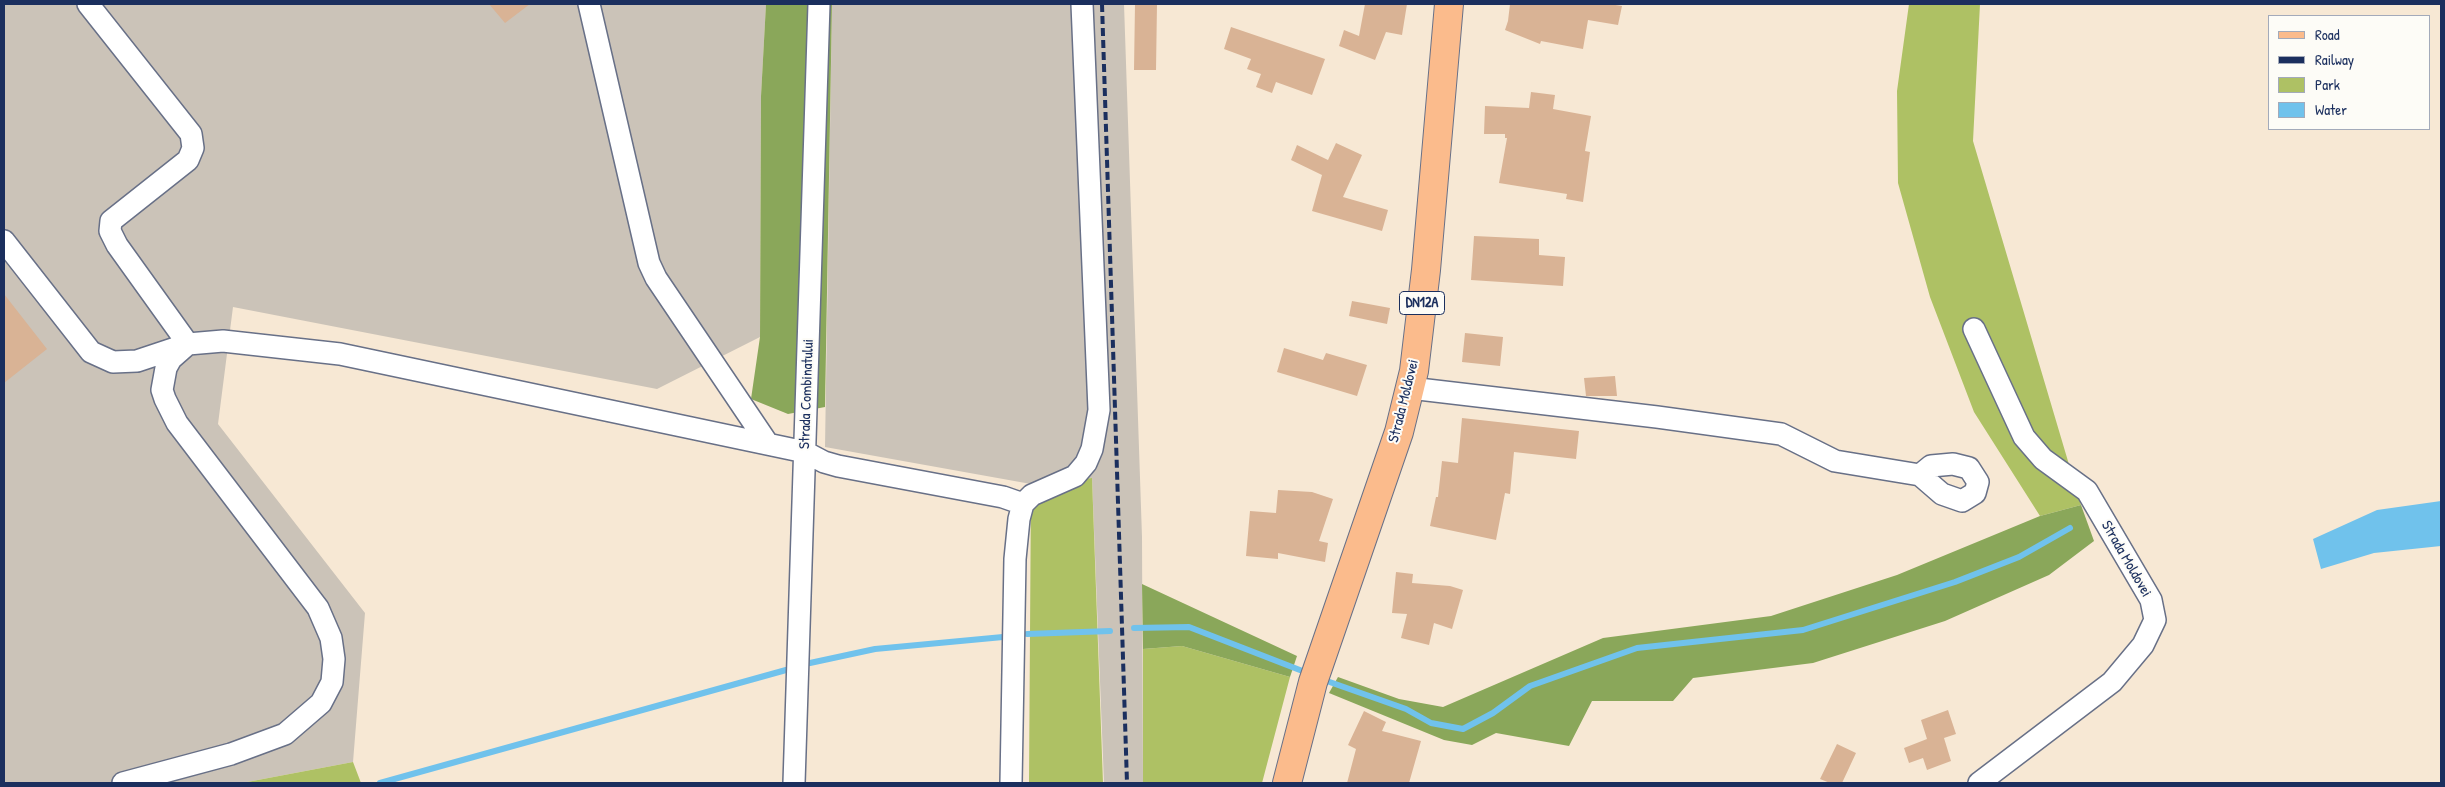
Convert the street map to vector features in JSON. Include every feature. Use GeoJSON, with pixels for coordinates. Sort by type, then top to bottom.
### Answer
{"type":"FeatureCollection","features":[{"type":"Feature","properties":{"kind":"main road","name":"Strada Moldovei"},"geometry":{"type":"LineString","coordinates":[[1287,783],[1313,682],[1399,432],[1414,371],[1426,270],[1449,4]]}},
{"type":"Feature","properties":{"kind":"street"},"geometry":{"type":"LineString","coordinates":[[88,4],[191,134],[193,148],[188,160],[111,221],[110,231],[117,244],[188,344]]}},
{"type":"Feature","properties":{"kind":"street"},"geometry":{"type":"LineString","coordinates":[[589,4],[649,263],[656,278],[768,444]]}},
{"type":"Feature","properties":{"kind":"street","name":"Strada Combinatului"},"geometry":{"type":"LineString","coordinates":[[794,783],[819,4]]}},
{"type":"Feature","properties":{"kind":"street"},"geometry":{"type":"LineString","coordinates":[[1011,783],[1015,559],[1022,504],[1032,496],[1075,476],[1086,463],[1092,449],[1099,410],[1082,4]]}},
{"type":"Feature","properties":{"kind":"street"},"geometry":{"type":"LineString","coordinates":[[4,241],[91,352],[113,362],[137,361],[188,344],[223,341],[340,354],[805,452],[824,462],[838,466],[987,494],[1022,504]]}},
{"type":"Feature","properties":{"kind":"street","name":"Strada Moldovei"},"geometry":{"type":"LineString","coordinates":[[1974,329],[2024,437],[2043,459],[2087,491],[2151,600],[2155,620],[2143,645],[2112,682],[1979,783]]}},
{"type":"Feature","properties":{"kind":"street"},"geometry":{"type":"LineString","coordinates":[[123,783],[231,754],[285,734],[304,720],[321,703],[332,682],[334,659],[331,638],[318,608],[177,423],[164,399],[162,390],[166,368],[171,359],[188,344]]}},
{"type":"Feature","properties":{"kind":"street"},"geometry":{"type":"LineString","coordinates":[[1410,388],[1657,417],[1781,434],[1835,461],[1920,475]]}},
{"type":"Feature","properties":{"kind":"shaded area"},"geometry":{"type":"Polygon","coordinates":[[[4,4],[766,4],[761,96],[760,337],[657,389],[233,307],[218,424],[365,613],[353,762],[242,783],[4,783],[4,4]]]}},
{"type":"Feature","properties":{"kind":"shaded area"},"geometry":{"type":"Polygon","coordinates":[[[832,4],[1124,4],[1142,537],[1143,783],[1104,783],[1092,478],[1031,484],[825,447],[832,4]]]}},
{"type":"Feature","properties":{"kind":"green space"},"geometry":{"type":"Polygon","coordinates":[[[766,4],[832,4],[825,407],[788,414],[751,399],[760,337],[761,96],[766,4]]]}},
{"type":"Feature","properties":{"kind":"green space"},"geometry":{"type":"Polygon","coordinates":[[[1909,4],[1980,4],[1973,141],[2081,505],[2040,516],[1974,412],[1930,297],[1898,183],[1897,91],[1909,4]]]}},
{"type":"Feature","properties":{"kind":"green space"},"geometry":{"type":"Polygon","coordinates":[[[1092,478],[1103,783],[1029,783],[1031,484],[1092,478]]]}},
{"type":"Feature","properties":{"kind":"green space"},"geometry":{"type":"Polygon","coordinates":[[[2081,505],[2094,541],[2049,575],[1945,621],[1813,663],[1693,678],[1673,701],[1592,701],[1569,746],[1496,733],[1472,745],[1444,740],[1329,693],[1338,677],[1399,699],[1443,707],[1603,638],[1771,616],[1897,575],[2040,516],[2081,505]]]}},
{"type":"Feature","properties":{"kind":"green space"},"geometry":{"type":"Polygon","coordinates":[[[1142,584],[1297,656],[1290,677],[1182,646],[1143,649],[1142,584]]]}},
{"type":"Feature","properties":{"kind":"green space"},"geometry":{"type":"Polygon","coordinates":[[[1182,646],[1290,677],[1262,783],[1143,783],[1143,649],[1182,646]]]}},
{"type":"Feature","properties":{"kind":"green space"},"geometry":{"type":"Polygon","coordinates":[[[353,762],[361,783],[242,783],[353,762]]]}},
{"type":"Feature","properties":{"kind":"water"},"geometry":{"type":"Polygon","coordinates":[[[2441,501],[2441,546],[2374,553],[2321,569],[2313,539],[2377,510],[2441,501]]]}},
{"type":"Feature","properties":{"kind":"building"},"geometry":{"type":"Polygon","coordinates":[[[489,4],[530,4],[505,23],[489,4]]]}},
{"type":"Feature","properties":{"kind":"building"},"geometry":{"type":"Polygon","coordinates":[[[1135,4],[1157,4],[1156,70],[1134,70],[1135,4]]]}},
{"type":"Feature","properties":{"kind":"building"},"geometry":{"type":"Polygon","coordinates":[[[1365,4],[1407,4],[1402,35],[1386,32],[1375,60],[1339,46],[1344,30],[1359,36],[1365,4]]]}},
{"type":"Feature","properties":{"kind":"building"},"geometry":{"type":"Polygon","coordinates":[[[1510,4],[1609,4],[1622,6],[1618,25],[1588,20],[1583,49],[1541,41],[1540,44],[1505,30],[1510,4]]]}},
{"type":"Feature","properties":{"kind":"building"},"geometry":{"type":"Polygon","coordinates":[[[1231,27],[1325,59],[1312,95],[1276,82],[1272,93],[1256,87],[1261,74],[1247,69],[1251,59],[1224,49],[1231,27]]]}},
{"type":"Feature","properties":{"kind":"building"},"geometry":{"type":"Polygon","coordinates":[[[1531,92],[1555,95],[1553,109],[1591,116],[1585,151],[1590,152],[1583,202],[1566,199],[1567,194],[1499,183],[1507,138],[1505,138],[1505,134],[1484,134],[1485,106],[1529,108],[1531,92]]]}},
{"type":"Feature","properties":{"kind":"building"},"geometry":{"type":"Polygon","coordinates":[[[1336,143],[1362,155],[1343,197],[1388,210],[1382,231],[1312,211],[1322,175],[1291,160],[1297,145],[1328,160],[1336,143]]]}},
{"type":"Feature","properties":{"kind":"building"},"geometry":{"type":"Polygon","coordinates":[[[1474,236],[1539,239],[1539,255],[1565,257],[1563,286],[1471,280],[1474,236]]]}},
{"type":"Feature","properties":{"kind":"building"},"geometry":{"type":"Polygon","coordinates":[[[4,294],[47,349],[4,383],[4,294]]]}},
{"type":"Feature","properties":{"kind":"building"},"geometry":{"type":"Polygon","coordinates":[[[1352,301],[1390,308],[1387,324],[1349,316],[1352,301]]]}},
{"type":"Feature","properties":{"kind":"building"},"geometry":{"type":"Polygon","coordinates":[[[1465,333],[1503,337],[1500,366],[1462,362],[1465,333]]]}},
{"type":"Feature","properties":{"kind":"building"},"geometry":{"type":"Polygon","coordinates":[[[1284,348],[1323,360],[1326,353],[1367,365],[1357,396],[1277,372],[1284,348]]]}},
{"type":"Feature","properties":{"kind":"building"},"geometry":{"type":"Polygon","coordinates":[[[1615,376],[1617,396],[1586,396],[1584,378],[1615,376]]]}},
{"type":"Feature","properties":{"kind":"building"},"geometry":{"type":"Polygon","coordinates":[[[1462,418],[1579,431],[1576,459],[1514,452],[1510,494],[1505,493],[1496,540],[1430,526],[1436,497],[1438,497],[1442,461],[1458,463],[1462,418]]]}},
{"type":"Feature","properties":{"kind":"building"},"geometry":{"type":"Polygon","coordinates":[[[1278,490],[1312,492],[1333,499],[1319,541],[1328,543],[1325,562],[1278,553],[1278,559],[1246,556],[1250,511],[1276,513],[1278,490]]]}},
{"type":"Feature","properties":{"kind":"building"},"geometry":{"type":"Polygon","coordinates":[[[1396,572],[1413,574],[1412,583],[1450,586],[1463,590],[1452,629],[1434,623],[1429,645],[1401,638],[1407,614],[1392,613],[1396,572]]]}},
{"type":"Feature","properties":{"kind":"building"},"geometry":{"type":"Polygon","coordinates":[[[1948,710],[1956,734],[1944,738],[1951,761],[1927,770],[1923,758],[1909,763],[1904,748],[1927,739],[1921,720],[1948,710]]]}},
{"type":"Feature","properties":{"kind":"building"},"geometry":{"type":"Polygon","coordinates":[[[1364,711],[1386,722],[1382,731],[1421,741],[1409,783],[1347,783],[1356,749],[1348,745],[1364,711]]]}},
{"type":"Feature","properties":{"kind":"building"},"geometry":{"type":"Polygon","coordinates":[[[1837,744],[1856,753],[1842,783],[1830,783],[1820,779],[1837,744]]]}},
{"type":"Feature","properties":{"kind":"waterway"},"geometry":{"type":"LineString","coordinates":[[1324,680],[1406,709],[1431,723],[1463,729],[1493,713],[1530,686],[1637,648],[1803,630],[1955,582],[2019,557],[2070,528]]}},
{"type":"Feature","properties":{"kind":"waterway"},"geometry":{"type":"LineString","coordinates":[[1134,628],[1189,627],[1305,672]]}},
{"type":"Feature","properties":{"kind":"waterway"},"geometry":{"type":"LineString","coordinates":[[1027,634],[1110,631]]}},
{"type":"Feature","properties":{"kind":"waterway"},"geometry":{"type":"LineString","coordinates":[[810,663],[875,649],[1003,637]]}},
{"type":"Feature","properties":{"kind":"waterway"},"geometry":{"type":"LineString","coordinates":[[380,783],[786,670]]}},
{"type":"Feature","properties":{"kind":"railway"},"geometry":{"type":"LineString","coordinates":[[1102,4],[1127,783]]}}]}
